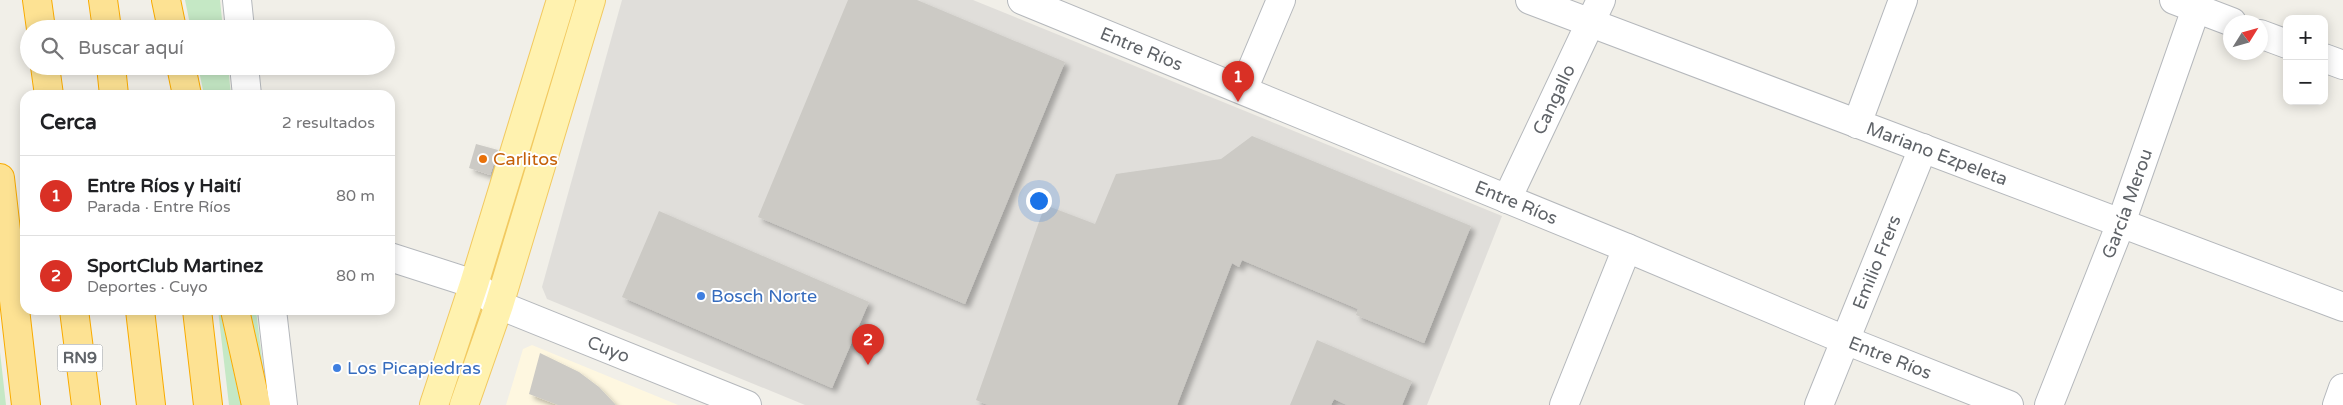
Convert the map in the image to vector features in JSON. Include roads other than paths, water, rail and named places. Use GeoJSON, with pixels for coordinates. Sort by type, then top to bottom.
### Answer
{"type":"FeatureCollection","features":[{"type":"Feature","properties":{"kind":"highway"},"geometry":{"type":"LineString","coordinates":[[37,0],[40,20]]}},
{"type":"Feature","properties":{"kind":"highway"},"geometry":{"type":"LineString","coordinates":[[103,0],[105,20]]}},
{"type":"Feature","properties":{"kind":"highway"},"geometry":{"type":"LineString","coordinates":[[160,0],[162,20]]}},
{"type":"Feature","properties":{"kind":"highway"},"geometry":{"type":"LineString","coordinates":[[166,0],[170,20]]}},
{"type":"Feature","properties":{"kind":"highway"},"geometry":{"type":"LineString","coordinates":[[46,75],[48,90]]}},
{"type":"Feature","properties":{"kind":"highway"},"geometry":{"type":"LineString","coordinates":[[112,75],[113,90]]}},
{"type":"Feature","properties":{"kind":"highway"},"geometry":{"type":"LineString","coordinates":[[169,75],[170,90]]}},
{"type":"Feature","properties":{"kind":"highway"},"geometry":{"type":"LineString","coordinates":[[183,75],[186,90]]}},
{"type":"Feature","properties":{"kind":"highway"},"geometry":{"type":"LineString","coordinates":[[0,178],[26,405]]}},
{"type":"Feature","properties":{"kind":"highway","name":"RN9"},"geometry":{"type":"LineString","coordinates":[[75,315],[86,405]]}},
{"type":"Feature","properties":{"kind":"highway"},"geometry":{"type":"LineString","coordinates":[[141,315],[151,405]]}},
{"type":"Feature","properties":{"kind":"highway"},"geometry":{"type":"LineString","coordinates":[[198,315],[208,405]]}},
{"type":"Feature","properties":{"kind":"highway"},"geometry":{"type":"LineString","coordinates":[[236,315],[256,405]]}},
{"type":"Feature","properties":{"kind":"main road"},"geometry":{"type":"LineString","coordinates":[[434,405],[474,284],[561,0]]}},
{"type":"Feature","properties":{"kind":"main road"},"geometry":{"type":"LineString","coordinates":[[464,405],[499,305],[591,0]]}},
{"type":"Feature","properties":{"kind":"street"},"geometry":{"type":"LineString","coordinates":[[237,0],[239,20]]}},
{"type":"Feature","properties":{"kind":"street","name":"Entre Ríos"},"geometry":{"type":"LineString","coordinates":[[1022,0],[1627,248],[1845,340],[2009,405]]}},
{"type":"Feature","properties":{"kind":"street"},"geometry":{"type":"LineString","coordinates":[[1244,90],[1281,0]]}},
{"type":"Feature","properties":{"kind":"street","name":"Mariano Ezpeleta"},"geometry":{"type":"LineString","coordinates":[[1530,0],[1596,12],[1857,124],[2343,307]]}},
{"type":"Feature","properties":{"kind":"street"},"geometry":{"type":"LineString","coordinates":[[1857,124],[1903,0]]}},
{"type":"Feature","properties":{"kind":"street"},"geometry":{"type":"LineString","coordinates":[[2190,3],[2223,18]]}},
{"type":"Feature","properties":{"kind":"street","name":"García Merou"},"geometry":{"type":"LineString","coordinates":[[2049,405],[2121,222],[2190,3]]}},
{"type":"Feature","properties":{"kind":"street","name":"Cangallo"},"geometry":{"type":"LineString","coordinates":[[1507,199],[1596,12]]}},
{"type":"Feature","properties":{"kind":"street"},"geometry":{"type":"LineString","coordinates":[[2268,37],[2283,43]]}},
{"type":"Feature","properties":{"kind":"street"},"geometry":{"type":"LineString","coordinates":[[2328,59],[2343,65]]}},
{"type":"Feature","properties":{"kind":"street"},"geometry":{"type":"LineString","coordinates":[[245,75],[246,90]]}},
{"type":"Feature","properties":{"kind":"street","name":"Emilio Frers"},"geometry":{"type":"LineString","coordinates":[[1819,405],[1923,148]]}},
{"type":"Feature","properties":{"kind":"street"},"geometry":{"type":"LineString","coordinates":[[1564,405],[1627,248]]}},
{"type":"Feature","properties":{"kind":"street"},"geometry":{"type":"LineString","coordinates":[[395,259],[474,284]]}},
{"type":"Feature","properties":{"kind":"street","name":"Cuyo"},"geometry":{"type":"LineString","coordinates":[[474,284],[499,305],[747,405]]}},
{"type":"Feature","properties":{"kind":"street"},"geometry":{"type":"LineString","coordinates":[[273,315],[283,405]]}},
{"type":"Feature","properties":{"kind":"street"},"geometry":{"type":"LineString","coordinates":[[2337,405],[2343,388]]}},
{"type":"Feature","properties":{"kind":"place","name":"Entre Ríos y Haití"},"geometry":{"type":"Point","coordinates":[1238,102]}},
{"type":"Feature","properties":{"kind":"place","name":"Carlitos"},"geometry":{"type":"Point","coordinates":[483,159]}},
{"type":"Feature","properties":{"kind":"place","name":"Bosch Norte"},"geometry":{"type":"Point","coordinates":[701,296]}},
{"type":"Feature","properties":{"kind":"place","name":"SportClub Martinez"},"geometry":{"type":"Point","coordinates":[868,365]}},
{"type":"Feature","properties":{"kind":"place","name":"Los Picapiedras"},"geometry":{"type":"Point","coordinates":[337,368]}}]}
